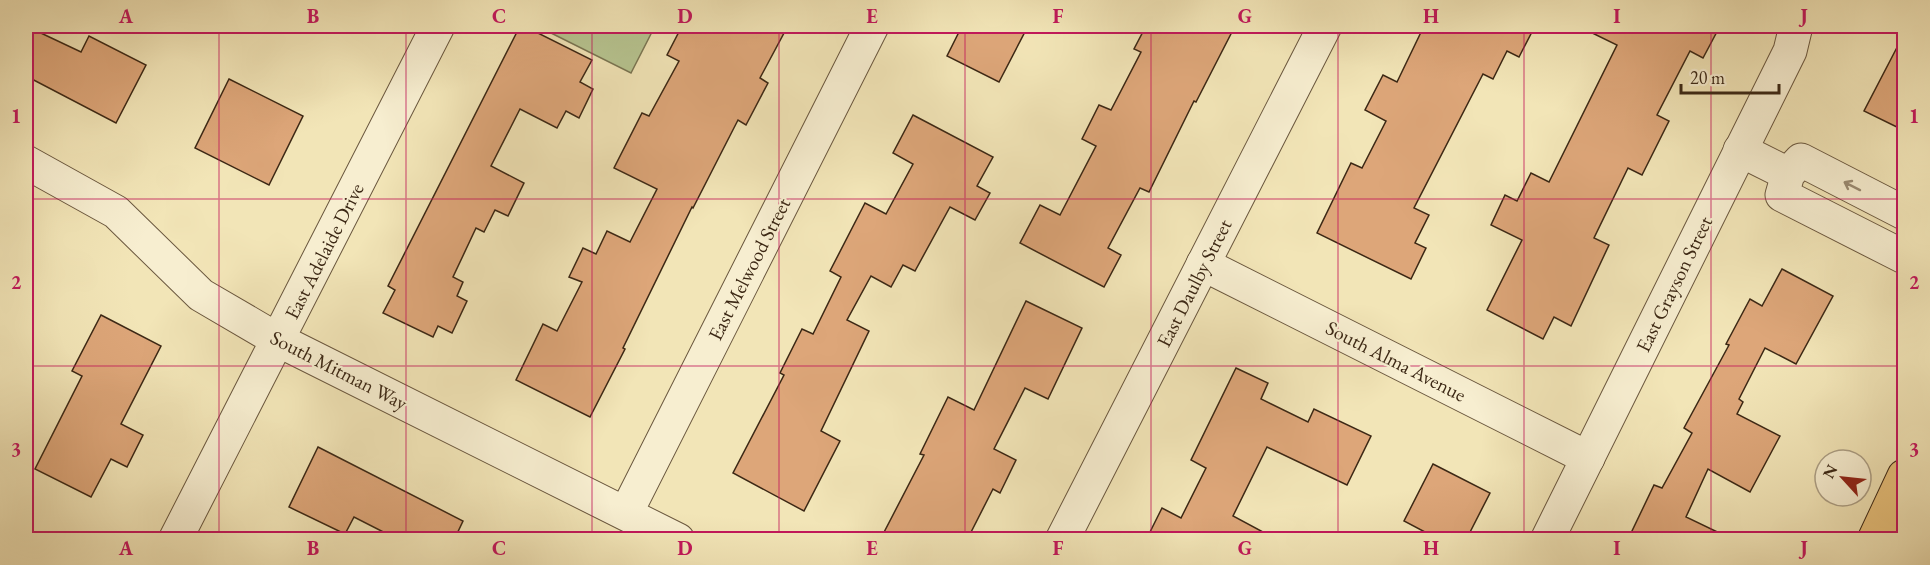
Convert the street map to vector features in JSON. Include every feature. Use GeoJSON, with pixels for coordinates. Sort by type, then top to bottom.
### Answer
{"type":"FeatureCollection","features":[{"type":"Feature","properties":{"kind":"main road"},"geometry":{"type":"LineString","coordinates":[[1874,540],[1905,476]]}},
{"type":"Feature","properties":{"kind":"street","name":"East Adelaide Drive"},"geometry":{"type":"LineString","coordinates":[[175,540],[438,26]]}},
{"type":"Feature","properties":{"kind":"street","name":"East Melwood Street"},"geometry":{"type":"LineString","coordinates":[[626,513],[872,26]]}},
{"type":"Feature","properties":{"kind":"street","name":"East Daulby Street"},"geometry":{"type":"LineString","coordinates":[[1062,540],[1325,26]]}},
{"type":"Feature","properties":{"kind":"street","name":"East Grayson Street"},"geometry":{"type":"LineString","coordinates":[[1547,540],[1790,51],[1796,26]]}},
{"type":"Feature","properties":{"kind":"street"},"geometry":{"type":"LineString","coordinates":[[1740,150],[1788,174]]}},
{"type":"Feature","properties":{"kind":"street"},"geometry":{"type":"LineString","coordinates":[[1905,213],[1801,160],[1788,174],[1782,195],[1905,258]]}},
{"type":"Feature","properties":{"kind":"street","name":"South Mitman Way"},"geometry":{"type":"LineString","coordinates":[[26,162],[116,212],[201,295],[278,340],[678,540]]}},
{"type":"Feature","properties":{"kind":"street","name":"South Alma Avenue"},"geometry":{"type":"LineString","coordinates":[[1203,264],[1588,458]]}},
{"type":"Feature","properties":{"kind":"green space"},"geometry":{"type":"Polygon","coordinates":[[[537,26],[655,26],[631,73],[537,26]]]}},
{"type":"Feature","properties":{"kind":"building"},"geometry":{"type":"Polygon","coordinates":[[[26,26],[81,52],[89,36],[146,65],[116,123],[26,76],[26,26]]]}},
{"type":"Feature","properties":{"kind":"building"},"geometry":{"type":"Polygon","coordinates":[[[520,26],[592,60],[580,82],[593,89],[579,118],[566,111],[557,128],[520,109],[491,166],[524,183],[508,216],[495,210],[484,232],[476,228],[453,277],[463,282],[457,296],[467,301],[452,333],[438,326],[433,337],[383,313],[395,290],[388,286],[520,26]]]}},
{"type":"Feature","properties":{"kind":"building"},"geometry":{"type":"Polygon","coordinates":[[[682,26],[770,26],[784,33],[760,78],[768,83],[746,125],[738,120],[692,207],[590,417],[516,380],[543,324],[557,331],[582,282],[569,277],[583,248],[596,254],[607,231],[630,242],[657,189],[614,168],[642,113],[649,116],[679,61],[667,55],[682,26]]]}},
{"type":"Feature","properties":{"kind":"building"},"geometry":{"type":"Polygon","coordinates":[[[962,26],[1028,26],[999,82],[947,56],[962,26]]]}},
{"type":"Feature","properties":{"kind":"building"},"geometry":{"type":"Polygon","coordinates":[[[1146,26],[1235,26],[1196,102],[1194,101],[1149,192],[1140,188],[1108,248],[1121,255],[1104,287],[1020,243],[1040,205],[1060,215],[1096,146],[1082,139],[1099,105],[1111,110],[1141,52],[1134,49],[1146,26]]]}},
{"type":"Feature","properties":{"kind":"building"},"geometry":{"type":"Polygon","coordinates":[[[1424,26],[1535,26],[1519,57],[1507,51],[1493,79],[1483,74],[1414,208],[1429,215],[1415,243],[1426,248],[1411,279],[1317,233],[1351,163],[1362,168],[1386,121],[1365,110],[1383,75],[1397,82],[1424,26]]]}},
{"type":"Feature","properties":{"kind":"building"},"geometry":{"type":"Polygon","coordinates":[[[1578,26],[1720,26],[1703,58],[1690,51],[1657,115],[1669,121],[1642,175],[1628,168],[1594,238],[1609,245],[1571,326],[1554,317],[1543,339],[1487,310],[1522,240],[1491,225],[1505,195],[1517,201],[1531,173],[1549,182],[1617,45],[1578,26]]]}},
{"type":"Feature","properties":{"kind":"building"},"geometry":{"type":"Polygon","coordinates":[[[1905,32],[1905,131],[1864,111],[1905,32]]]}},
{"type":"Feature","properties":{"kind":"building"},"geometry":{"type":"Polygon","coordinates":[[[229,79],[303,116],[269,185],[195,148],[229,79]]]}},
{"type":"Feature","properties":{"kind":"building"},"geometry":{"type":"Polygon","coordinates":[[[913,115],[993,157],[977,186],[990,193],[975,220],[950,207],[915,271],[903,265],[891,287],[871,276],[847,320],[869,331],[821,431],[840,441],[804,511],[733,473],[784,375],[780,373],[802,329],[813,334],[841,277],[830,271],[865,203],[886,214],[913,164],[893,153],[913,115]]]}},
{"type":"Feature","properties":{"kind":"building"},"geometry":{"type":"Polygon","coordinates":[[[1782,269],[1833,296],[1796,364],[1765,348],[1739,399],[1743,402],[1737,414],[1780,436],[1750,492],[1708,469],[1686,517],[1734,540],[1649,540],[1632,531],[1654,485],[1662,488],[1692,433],[1684,428],[1729,345],[1726,344],[1750,299],[1762,306],[1782,269]]]}},
{"type":"Feature","properties":{"kind":"building"},"geometry":{"type":"Polygon","coordinates":[[[1026,301],[1082,328],[1048,399],[1025,388],[994,449],[1016,460],[1000,493],[993,489],[967,540],[880,540],[924,455],[920,454],[948,397],[974,410],[1026,301]]]}},
{"type":"Feature","properties":{"kind":"building"},"geometry":{"type":"Polygon","coordinates":[[[101,315],[161,346],[121,424],[143,435],[127,467],[111,459],[91,497],[35,469],[82,376],[72,371],[101,315]]]}},
{"type":"Feature","properties":{"kind":"building"},"geometry":{"type":"Polygon","coordinates":[[[1236,368],[1268,383],[1261,399],[1308,422],[1314,409],[1371,436],[1347,485],[1267,447],[1233,516],[1278,540],[1146,540],[1162,508],[1181,518],[1206,468],[1191,460],[1236,368]]]}},
{"type":"Feature","properties":{"kind":"building"},"geometry":{"type":"Polygon","coordinates":[[[318,447],[463,521],[454,540],[399,540],[354,517],[345,534],[289,507],[318,447]]]}},
{"type":"Feature","properties":{"kind":"building"},"geometry":{"type":"Polygon","coordinates":[[[1433,464],[1490,493],[1466,540],[1440,540],[1404,521],[1433,464]]]}}]}
